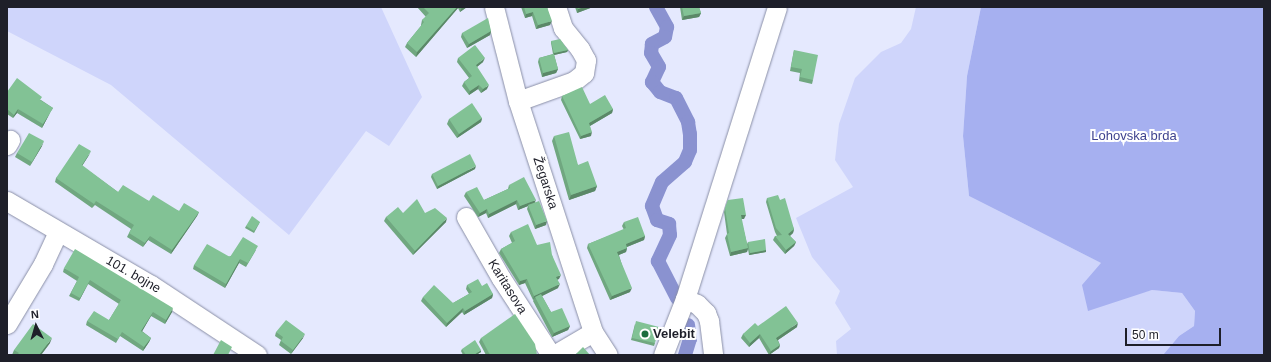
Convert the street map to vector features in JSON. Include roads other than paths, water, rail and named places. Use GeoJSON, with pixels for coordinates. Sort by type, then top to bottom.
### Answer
{"type":"FeatureCollection","features":[{"type":"Feature","properties":{"kind":"street","name":"Žegarska"},"geometry":{"type":"LineString","coordinates":[[494,7],[518,101],[593,332],[608,355]]}},
{"type":"Feature","properties":{"kind":"street"},"geometry":{"type":"LineString","coordinates":[[518,101],[574,81],[584,73],[586,60],[580,49],[563,28],[556,7]]}},
{"type":"Feature","properties":{"kind":"street"},"geometry":{"type":"LineString","coordinates":[[663,355],[685,299],[777,7]]}},
{"type":"Feature","properties":{"kind":"street","name":"101. bojne"},"geometry":{"type":"LineString","coordinates":[[7,201],[151,285],[257,355]]}},
{"type":"Feature","properties":{"kind":"street","name":"Karitasova"},"geometry":{"type":"LineString","coordinates":[[466,217],[501,278],[551,355]]}},
{"type":"Feature","properties":{"kind":"street"},"geometry":{"type":"LineString","coordinates":[[7,324],[43,264],[58,232]]}},
{"type":"Feature","properties":{"kind":"street"},"geometry":{"type":"LineString","coordinates":[[685,299],[697,304],[706,313],[709,321],[713,355]]}},
{"type":"Feature","properties":{"kind":"street"},"geometry":{"type":"LineString","coordinates":[[554,355],[593,332]]}},
{"type":"Feature","properties":{"kind":"waterway"},"geometry":{"type":"LineString","coordinates":[[656,7],[667,27],[665,37],[652,44],[651,53],[659,67],[652,82],[660,92],[676,98],[688,122],[690,134],[690,150],[685,162],[662,182],[652,206],[657,220],[669,224],[670,235],[658,261],[677,298]]}},
{"type":"Feature","properties":{"kind":"waterway"},"geometry":{"type":"LineString","coordinates":[[685,355],[690,339],[688,325]]}},
{"type":"Feature","properties":{"kind":"place","name":"Velebit"},"geometry":{"type":"Point","coordinates":[645,334]}},
{"type":"Feature","properties":{"kind":"park label","name":"Lohovska brda"},"geometry":{"type":"Point","coordinates":[1134,136]}}]}
